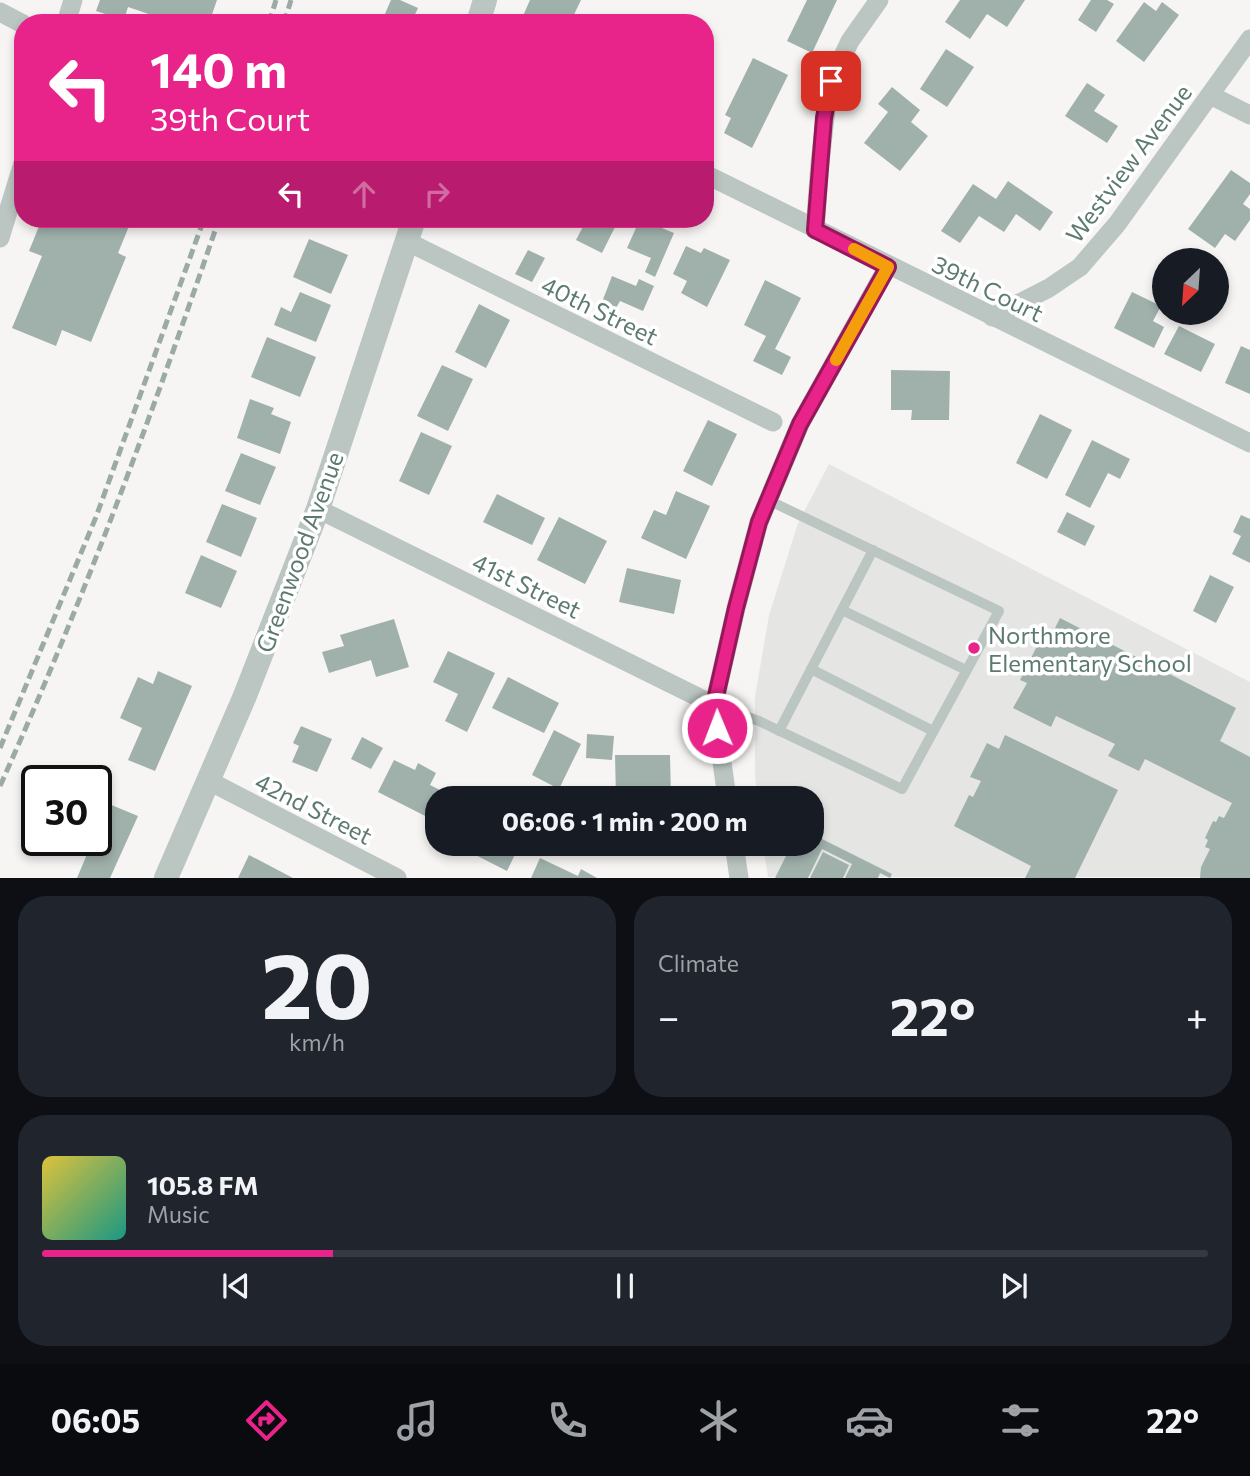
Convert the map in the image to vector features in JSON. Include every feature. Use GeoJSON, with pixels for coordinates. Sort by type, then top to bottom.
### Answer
{"type":"FeatureCollection","features":[{"type":"Feature","properties":{"kind":"street"},"geometry":{"type":"LineString","coordinates":[[815,230],[824,118],[831,81],[850,41],[879,0]]}},
{"type":"Feature","properties":{"kind":"street","name":"Westview Avenue"},"geometry":{"type":"LineString","coordinates":[[992,317],[1049,288],[1080,267],[1117,224],[1250,39]]}},
{"type":"Feature","properties":{"kind":"street"},"geometry":{"type":"LineString","coordinates":[[1210,95],[1250,115]]}},
{"type":"Feature","properties":{"kind":"street","name":"39th Court"},"geometry":{"type":"LineString","coordinates":[[714,179],[888,267],[1250,443]]}},
{"type":"Feature","properties":{"kind":"street"},"geometry":{"type":"LineString","coordinates":[[0,238],[14,192]]}},
{"type":"Feature","properties":{"kind":"street","name":"40th Street"},"geometry":{"type":"LineString","coordinates":[[410,230],[773,422]]}},
{"type":"Feature","properties":{"kind":"street","name":"Greenwood Avenue"},"geometry":{"type":"LineString","coordinates":[[166,877],[209,782],[318,509],[410,230]]}},
{"type":"Feature","properties":{"kind":"street"},"geometry":{"type":"LineString","coordinates":[[725,786],[714,705],[759,522],[800,424],[888,267]]}},
{"type":"Feature","properties":{"kind":"street","name":"41st Street"},"geometry":{"type":"LineString","coordinates":[[318,509],[714,705]]}},
{"type":"Feature","properties":{"kind":"street","name":"42nd Street"},"geometry":{"type":"LineString","coordinates":[[209,782],[397,877]]}},
{"type":"Feature","properties":{"kind":"street"},"geometry":{"type":"LineString","coordinates":[[736,856],[739,877]]}},
{"type":"Feature","properties":{"kind":"lane"},"geometry":{"type":"LineString","coordinates":[[714,705],[759,721],[902,789],[999,611],[768,500]]}},
{"type":"Feature","properties":{"kind":"lane"},"geometry":{"type":"LineString","coordinates":[[779,731],[873,550]]}},
{"type":"Feature","properties":{"kind":"lane"},"geometry":{"type":"LineString","coordinates":[[842,610],[966,670]]}},
{"type":"Feature","properties":{"kind":"lane"},"geometry":{"type":"LineString","coordinates":[[811,669],[933,731]]}},
{"type":"Feature","properties":{"kind":"shaded area","name":"Northmore Elementary School"},"geometry":{"type":"Polygon","coordinates":[[[829,464],[1250,682],[1250,877],[768,877],[765,856],[824,856],[824,786],[756,786],[755,775],[755,697],[769,615],[798,523],[829,464]]]}},
{"type":"Feature","properties":{"kind":"building"},"geometry":{"type":"Polygon","coordinates":[[[100,0],[217,0],[212,14],[149,14],[128,7],[126,14],[96,11],[100,0]]]}},
{"type":"Feature","properties":{"kind":"building"},"geometry":{"type":"Polygon","coordinates":[[[391,0],[400,0],[418,8],[415,14],[385,14],[391,0]]]}},
{"type":"Feature","properties":{"kind":"building"},"geometry":{"type":"Polygon","coordinates":[[[530,0],[581,0],[574,14],[524,14],[530,0]]]}},
{"type":"Feature","properties":{"kind":"building"},"geometry":{"type":"Polygon","coordinates":[[[807,0],[837,0],[812,53],[787,41],[807,0]]]}},
{"type":"Feature","properties":{"kind":"building"},"geometry":{"type":"Polygon","coordinates":[[[960,0],[1025,0],[1007,27],[987,14],[970,39],[945,22],[960,0]]]}},
{"type":"Feature","properties":{"kind":"building"},"geometry":{"type":"Polygon","coordinates":[[[1091,0],[1107,0],[1114,4],[1096,32],[1078,20],[1091,0]]]}},
{"type":"Feature","properties":{"kind":"building"},"geometry":{"type":"Polygon","coordinates":[[[1144,2],[1156,11],[1162,2],[1179,15],[1144,62],[1116,41],[1144,2]]]}},
{"type":"Feature","properties":{"kind":"building"},"geometry":{"type":"Polygon","coordinates":[[[946,49],[974,67],[947,107],[920,89],[946,49]]]}},
{"type":"Feature","properties":{"kind":"building"},"geometry":{"type":"Polygon","coordinates":[[[753,58],[788,75],[752,148],[724,133],[731,118],[725,115],[753,58]]]}},
{"type":"Feature","properties":{"kind":"building"},"geometry":{"type":"Polygon","coordinates":[[[1087,83],[1105,95],[1094,111],[1118,126],[1107,143],[1065,116],[1087,83]]]}},
{"type":"Feature","properties":{"kind":"building"},"geometry":{"type":"Polygon","coordinates":[[[892,87],[920,110],[911,122],[928,136],[900,171],[864,143],[888,112],[878,104],[892,87]]]}},
{"type":"Feature","properties":{"kind":"building"},"geometry":{"type":"Polygon","coordinates":[[[1231,170],[1250,183],[1250,194],[1243,204],[1250,209],[1250,220],[1235,241],[1225,234],[1215,248],[1188,229],[1231,170]]]}},
{"type":"Feature","properties":{"kind":"building"},"geometry":{"type":"Polygon","coordinates":[[[1008,181],[1053,212],[1040,231],[1016,214],[1004,232],[979,216],[960,243],[941,231],[973,184],[996,199],[1008,181]]]}},
{"type":"Feature","properties":{"kind":"building"},"geometry":{"type":"Polygon","coordinates":[[[38,228],[128,228],[118,253],[126,257],[91,342],[62,330],[56,346],[12,328],[42,256],[29,251],[38,228]]]}},
{"type":"Feature","properties":{"kind":"building"},"geometry":{"type":"Polygon","coordinates":[[[582,228],[614,228],[602,253],[576,240],[582,228]]]}},
{"type":"Feature","properties":{"kind":"building"},"geometry":{"type":"Polygon","coordinates":[[[636,228],[662,228],[674,233],[655,277],[645,272],[651,258],[627,248],[636,228]]]}},
{"type":"Feature","properties":{"kind":"building"},"geometry":{"type":"Polygon","coordinates":[[[309,239],[348,255],[331,294],[293,277],[309,239]]]}},
{"type":"Feature","properties":{"kind":"building"},"geometry":{"type":"Polygon","coordinates":[[[686,246],[701,253],[704,248],[730,260],[707,307],[681,293],[687,281],[673,274],[686,246]]]}},
{"type":"Feature","properties":{"kind":"building"},"geometry":{"type":"Polygon","coordinates":[[[528,250],[545,258],[532,282],[515,274],[528,250]]]}},
{"type":"Feature","properties":{"kind":"building"},"geometry":{"type":"Polygon","coordinates":[[[612,276],[636,286],[639,279],[654,286],[643,311],[620,301],[616,308],[602,302],[612,276]]]}},
{"type":"Feature","properties":{"kind":"building"},"geometry":{"type":"Polygon","coordinates":[[[765,280],[801,298],[775,349],[791,357],[782,375],[753,361],[766,336],[744,325],[765,280]]]}},
{"type":"Feature","properties":{"kind":"building"},"geometry":{"type":"Polygon","coordinates":[[[300,292],[331,305],[316,342],[274,325],[281,307],[291,312],[300,292]]]}},
{"type":"Feature","properties":{"kind":"building"},"geometry":{"type":"Polygon","coordinates":[[[1132,292],[1152,302],[1152,326],[1164,327],[1154,348],[1114,328],[1132,292]]]}},
{"type":"Feature","properties":{"kind":"building"},"geometry":{"type":"Polygon","coordinates":[[[479,304],[510,320],[486,368],[455,352],[479,304]]]}},
{"type":"Feature","properties":{"kind":"building"},"geometry":{"type":"Polygon","coordinates":[[[1179,326],[1215,344],[1201,372],[1164,354],[1179,326]]]}},
{"type":"Feature","properties":{"kind":"building"},"geometry":{"type":"Polygon","coordinates":[[[267,337],[316,357],[300,397],[251,377],[267,337]]]}},
{"type":"Feature","properties":{"kind":"building"},"geometry":{"type":"Polygon","coordinates":[[[1241,346],[1250,350],[1250,394],[1225,383],[1241,346]]]}},
{"type":"Feature","properties":{"kind":"building"},"geometry":{"type":"Polygon","coordinates":[[[442,365],[473,379],[448,431],[417,416],[442,365]]]}},
{"type":"Feature","properties":{"kind":"building"},"geometry":{"type":"Polygon","coordinates":[[[891,370],[950,371],[949,420],[911,420],[912,410],[891,410],[891,370]]]}},
{"type":"Feature","properties":{"kind":"building"},"geometry":{"type":"Polygon","coordinates":[[[250,399],[274,408],[271,414],[291,422],[280,454],[237,438],[250,399]]]}},
{"type":"Feature","properties":{"kind":"building"},"geometry":{"type":"Polygon","coordinates":[[[1040,414],[1072,430],[1047,479],[1016,463],[1040,414]]]}},
{"type":"Feature","properties":{"kind":"building"},"geometry":{"type":"Polygon","coordinates":[[[708,420],[737,434],[712,486],[683,471],[708,420]]]}},
{"type":"Feature","properties":{"kind":"building"},"geometry":{"type":"Polygon","coordinates":[[[421,432],[452,446],[429,495],[399,481],[421,432]]]}},
{"type":"Feature","properties":{"kind":"building"},"geometry":{"type":"Polygon","coordinates":[[[1092,440],[1130,459],[1120,479],[1108,473],[1090,508],[1065,495],[1092,440]]]}},
{"type":"Feature","properties":{"kind":"building"},"geometry":{"type":"Polygon","coordinates":[[[241,453],[276,467],[260,505],[225,491],[241,453]]]}},
{"type":"Feature","properties":{"kind":"building"},"geometry":{"type":"Polygon","coordinates":[[[676,491],[710,506],[686,559],[641,538],[654,510],[666,515],[676,491]]]}},
{"type":"Feature","properties":{"kind":"building"},"geometry":{"type":"Polygon","coordinates":[[[497,494],[545,518],[532,545],[483,522],[497,494]]]}},
{"type":"Feature","properties":{"kind":"building"},"geometry":{"type":"Polygon","coordinates":[[[222,504],[257,518],[241,557],[206,542],[222,504]]]}},
{"type":"Feature","properties":{"kind":"building"},"geometry":{"type":"Polygon","coordinates":[[[1067,512],[1095,526],[1085,546],[1057,532],[1067,512]]]}},
{"type":"Feature","properties":{"kind":"building"},"geometry":{"type":"Polygon","coordinates":[[[1241,515],[1250,519],[1250,563],[1232,554],[1241,536],[1233,532],[1241,515]]]}},
{"type":"Feature","properties":{"kind":"building"},"geometry":{"type":"Polygon","coordinates":[[[559,517],[607,541],[585,584],[537,560],[559,517]]]}},
{"type":"Feature","properties":{"kind":"building"},"geometry":{"type":"Polygon","coordinates":[[[201,555],[237,571],[221,608],[185,593],[201,555]]]}},
{"type":"Feature","properties":{"kind":"building"},"geometry":{"type":"Polygon","coordinates":[[[627,568],[681,580],[674,614],[619,602],[627,568]]]}},
{"type":"Feature","properties":{"kind":"building"},"geometry":{"type":"Polygon","coordinates":[[[1210,575],[1234,587],[1216,623],[1193,611],[1210,575]]]}},
{"type":"Feature","properties":{"kind":"building"},"geometry":{"type":"Polygon","coordinates":[[[1060,618],[1236,708],[1220,741],[1250,757],[1250,878],[1200,878],[1201,867],[1210,849],[1205,847],[1208,840],[1205,838],[1213,821],[1216,822],[1219,816],[1224,818],[1232,803],[1145,759],[1139,771],[1108,756],[1115,744],[1056,716],[1051,727],[1013,708],[1027,683],[1020,680],[1044,632],[1051,636],[1060,618]]]}},
{"type":"Feature","properties":{"kind":"building"},"geometry":{"type":"Polygon","coordinates":[[[394,619],[409,667],[376,677],[371,660],[329,673],[322,652],[344,646],[340,635],[394,619]]]}},
{"type":"Feature","properties":{"kind":"building"},"geometry":{"type":"Polygon","coordinates":[[[448,651],[495,673],[467,732],[445,721],[458,694],[433,682],[448,651]]]}},
{"type":"Feature","properties":{"kind":"building"},"geometry":{"type":"Polygon","coordinates":[[[158,671],[192,686],[155,771],[128,760],[142,728],[120,718],[138,677],[153,684],[158,671]]]}},
{"type":"Feature","properties":{"kind":"building"},"geometry":{"type":"Polygon","coordinates":[[[508,677],[559,703],[544,733],[492,708],[508,677]]]}},
{"type":"Feature","properties":{"kind":"building"},"geometry":{"type":"Polygon","coordinates":[[[301,726],[332,739],[317,772],[292,762],[299,746],[293,743],[301,726]]]}},
{"type":"Feature","properties":{"kind":"building"},"geometry":{"type":"Polygon","coordinates":[[[554,730],[581,744],[560,786],[553,786],[532,775],[554,730]]]}},
{"type":"Feature","properties":{"kind":"building"},"geometry":{"type":"Polygon","coordinates":[[[587,734],[614,736],[612,760],[586,758],[587,734]]]}},
{"type":"Feature","properties":{"kind":"building"},"geometry":{"type":"Polygon","coordinates":[[[1005,735],[1118,790],[1075,878],[1025,878],[1031,866],[954,826],[969,795],[973,797],[981,781],[970,777],[987,743],[999,749],[1005,735]]]}},
{"type":"Feature","properties":{"kind":"building"},"geometry":{"type":"Polygon","coordinates":[[[362,737],[383,748],[371,769],[351,759],[362,737]]]}},
{"type":"Feature","properties":{"kind":"building"},"geometry":{"type":"Polygon","coordinates":[[[615,755],[670,755],[671,786],[616,786],[615,755]]]}},
{"type":"Feature","properties":{"kind":"building"},"geometry":{"type":"Polygon","coordinates":[[[394,760],[415,770],[418,763],[436,773],[430,785],[432,786],[425,786],[425,816],[378,792],[394,760]]]}},
{"type":"Feature","properties":{"kind":"building"},"geometry":{"type":"Polygon","coordinates":[[[112,805],[138,816],[110,878],[77,878],[86,856],[112,856],[112,805]]]}},
{"type":"Feature","properties":{"kind":"building"},"geometry":{"type":"Polygon","coordinates":[[[824,840],[892,874],[890,878],[880,873],[878,878],[845,878],[852,864],[824,850],[824,840]]]}},
{"type":"Feature","properties":{"kind":"building"},"geometry":{"type":"Polygon","coordinates":[[[824,852],[849,865],[843,878],[810,878],[824,852]]]}},
{"type":"Feature","properties":{"kind":"building"},"geometry":{"type":"Polygon","coordinates":[[[249,855],[293,878],[238,878],[249,855]]]}},
{"type":"Feature","properties":{"kind":"building"},"geometry":{"type":"Polygon","coordinates":[[[478,856],[514,856],[507,871],[478,856]]]}},
{"type":"Feature","properties":{"kind":"building"},"geometry":{"type":"Polygon","coordinates":[[[786,856],[819,856],[808,878],[775,878],[786,856]]]}},
{"type":"Feature","properties":{"kind":"building"},"geometry":{"type":"Polygon","coordinates":[[[540,858],[578,876],[581,869],[597,878],[531,878],[540,858]]]}},
{"type":"Feature","properties":{"kind":"railway"},"geometry":{"type":"LineString","coordinates":[[272,14],[276,0]]}},
{"type":"Feature","properties":{"kind":"railway"},"geometry":{"type":"LineString","coordinates":[[287,14],[291,0]]}},
{"type":"Feature","properties":{"kind":"railway"},"geometry":{"type":"LineString","coordinates":[[0,748],[96,517],[201,228]]}},
{"type":"Feature","properties":{"kind":"railway"},"geometry":{"type":"LineString","coordinates":[[0,786],[60,647],[116,505],[216,228]]}},
{"type":"Feature","properties":{"kind":"slow traffic"},"geometry":{"type":"LineString","coordinates":[[836,360],[888,267],[854,249]]}},
{"type":"Feature","properties":{"kind":"place","name":"Northmore Elementary School"},"geometry":{"type":"Point","coordinates":[974,648]}},
{"type":"Feature","properties":{"kind":"route"},"geometry":{"type":"LineString","coordinates":[[717,728],[714,705],[759,522],[800,424],[888,267],[815,230],[824,118],[831,81]]}}]}
